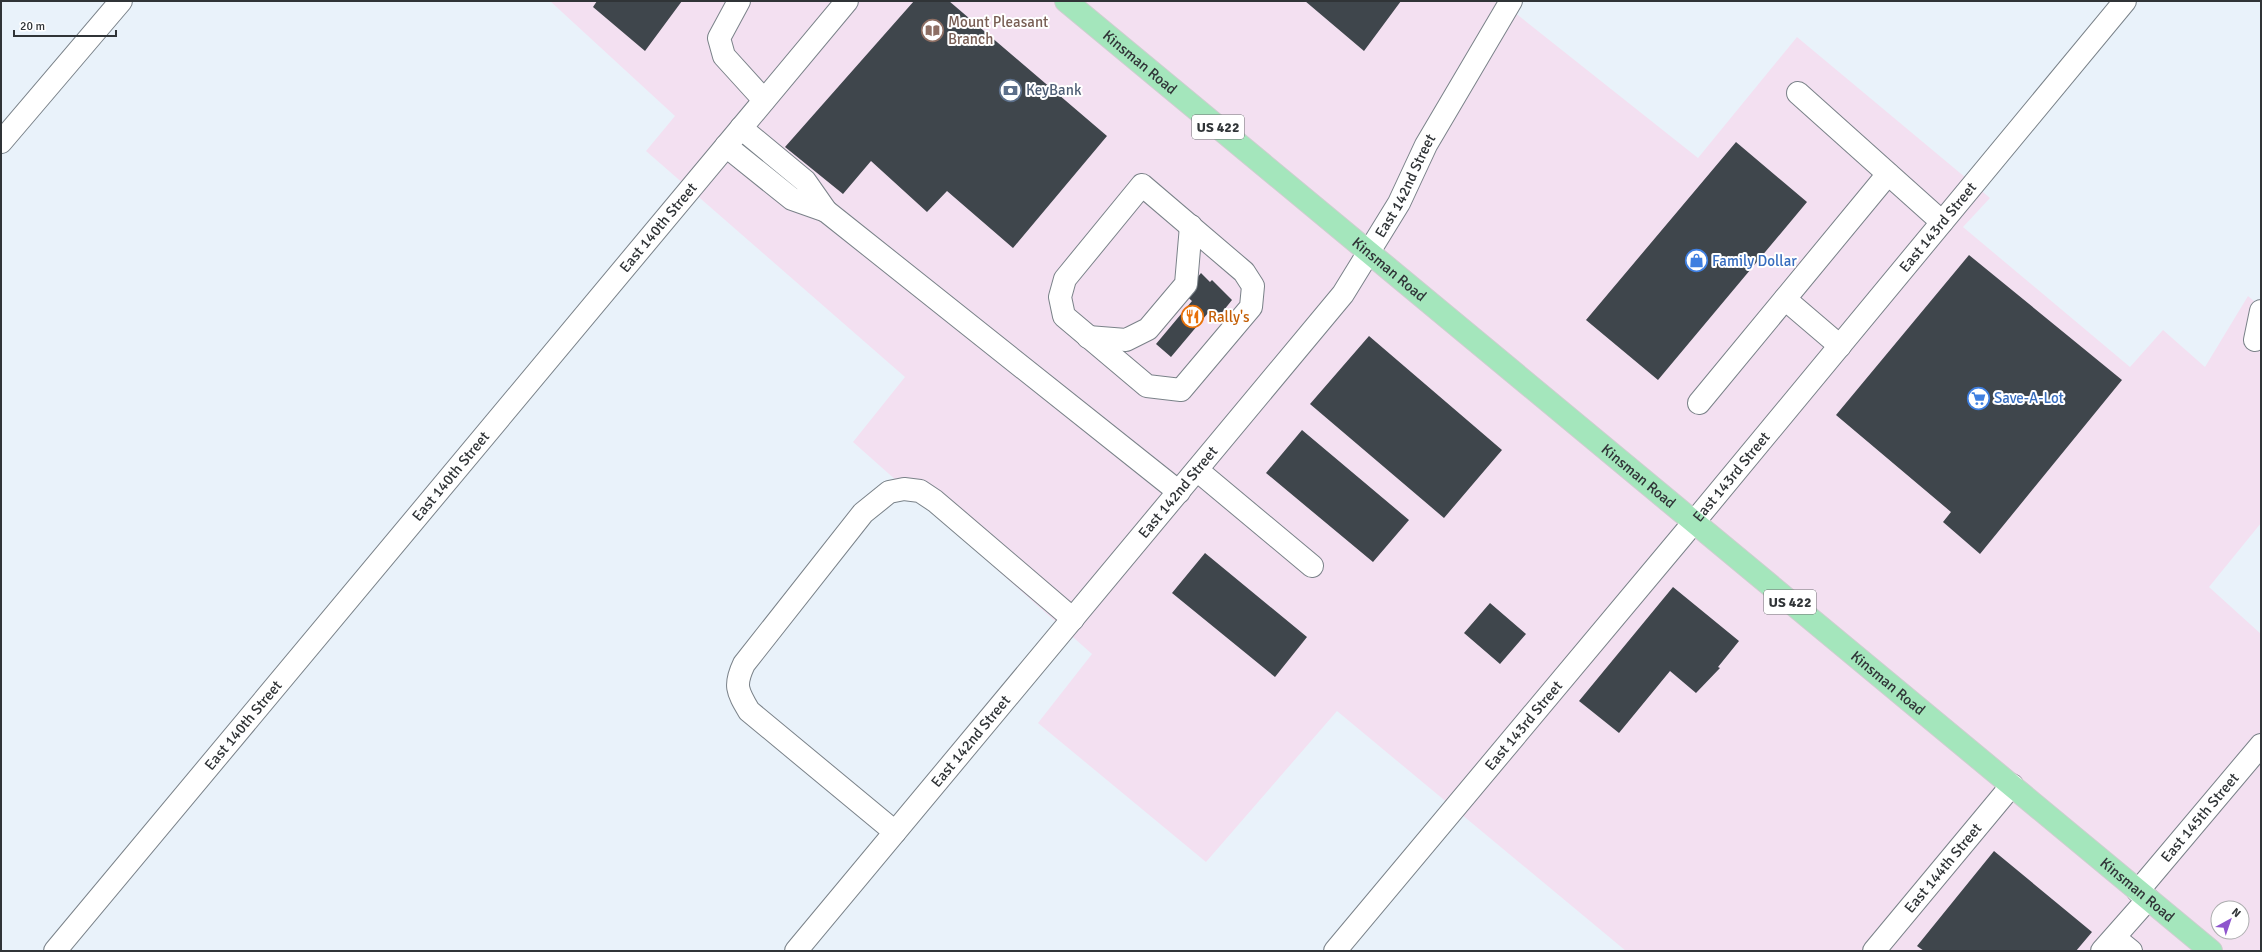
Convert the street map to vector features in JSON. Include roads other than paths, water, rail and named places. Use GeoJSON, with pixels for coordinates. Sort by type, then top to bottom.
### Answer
{"type":"FeatureCollection","features":[{"type":"Feature","properties":{"kind":"main road","name":"Kinsman Road"},"geometry":{"type":"LineString","coordinates":[[1066,1],[2211,951]]}},
{"type":"Feature","properties":{"kind":"street"},"geometry":{"type":"LineString","coordinates":[[1,142],[121,1]]}},
{"type":"Feature","properties":{"kind":"street"},"geometry":{"type":"LineString","coordinates":[[739,1],[719,38],[724,56],[764,100]]}},
{"type":"Feature","properties":{"kind":"street","name":"East 140th Street"},"geometry":{"type":"LineString","coordinates":[[55,951],[846,1]]}},
{"type":"Feature","properties":{"kind":"street","name":"East 142nd Street"},"geometry":{"type":"LineString","coordinates":[[796,951],[1343,294],[1399,203],[1426,145],[1511,1]]}},
{"type":"Feature","properties":{"kind":"street","name":"East 143rd Street"},"geometry":{"type":"LineString","coordinates":[[1335,951],[1694,522],[2125,1]]}},
{"type":"Feature","properties":{"kind":"street"},"geometry":{"type":"LineString","coordinates":[[1798,93],[1942,222]]}},
{"type":"Feature","properties":{"kind":"street"},"geometry":{"type":"LineString","coordinates":[[741,128],[805,181],[826,211],[1178,492]]}},
{"type":"Feature","properties":{"kind":"street"},"geometry":{"type":"LineString","coordinates":[[726,146],[792,199],[826,211]]}},
{"type":"Feature","properties":{"kind":"street"},"geometry":{"type":"LineString","coordinates":[[1699,403],[1888,174]]}},
{"type":"Feature","properties":{"kind":"street"},"geometry":{"type":"LineString","coordinates":[[1142,185],[1191,226],[1244,272],[1253,286],[1250,307],[1181,390],[1147,386],[1064,316],[1060,297],[1065,279],[1142,185]]}},
{"type":"Feature","properties":{"kind":"street"},"geometry":{"type":"LineString","coordinates":[[1088,337],[1126,340],[1148,329],[1186,284],[1191,226]]}},
{"type":"Feature","properties":{"kind":"street"},"geometry":{"type":"LineString","coordinates":[[1785,299],[1840,346]]}},
{"type":"Feature","properties":{"kind":"street"},"geometry":{"type":"LineString","coordinates":[[2255,340],[2261,311]]}},
{"type":"Feature","properties":{"kind":"street"},"geometry":{"type":"LineString","coordinates":[[1197,470],[1312,566]]}},
{"type":"Feature","properties":{"kind":"street"},"geometry":{"type":"LineString","coordinates":[[895,832],[749,711],[739,695],[737,687],[738,676],[744,664],[863,513],[889,492],[904,489],[920,491],[935,501],[1073,619]]}},
{"type":"Feature","properties":{"kind":"street","name":"East 145th Street"},"geometry":{"type":"LineString","coordinates":[[2116,947],[2143,895],[2261,745]]}},
{"type":"Feature","properties":{"kind":"street","name":"East 144th Street"},"geometry":{"type":"LineString","coordinates":[[1874,951],[2012,785]]}},
{"type":"Feature","properties":{"kind":"place","name":"Mount Pleasant Branch"},"geometry":{"type":"Point","coordinates":[933,31]}},
{"type":"Feature","properties":{"kind":"place","name":"KeyBank"},"geometry":{"type":"Point","coordinates":[1011,90]}},
{"type":"Feature","properties":{"kind":"place","name":"Family Dollar"},"geometry":{"type":"Point","coordinates":[1697,261]}},
{"type":"Feature","properties":{"kind":"place","name":"Rally's"},"geometry":{"type":"Point","coordinates":[1193,317]}},
{"type":"Feature","properties":{"kind":"place","name":"Save-A-Lot"},"geometry":{"type":"Point","coordinates":[1979,398]}}]}
